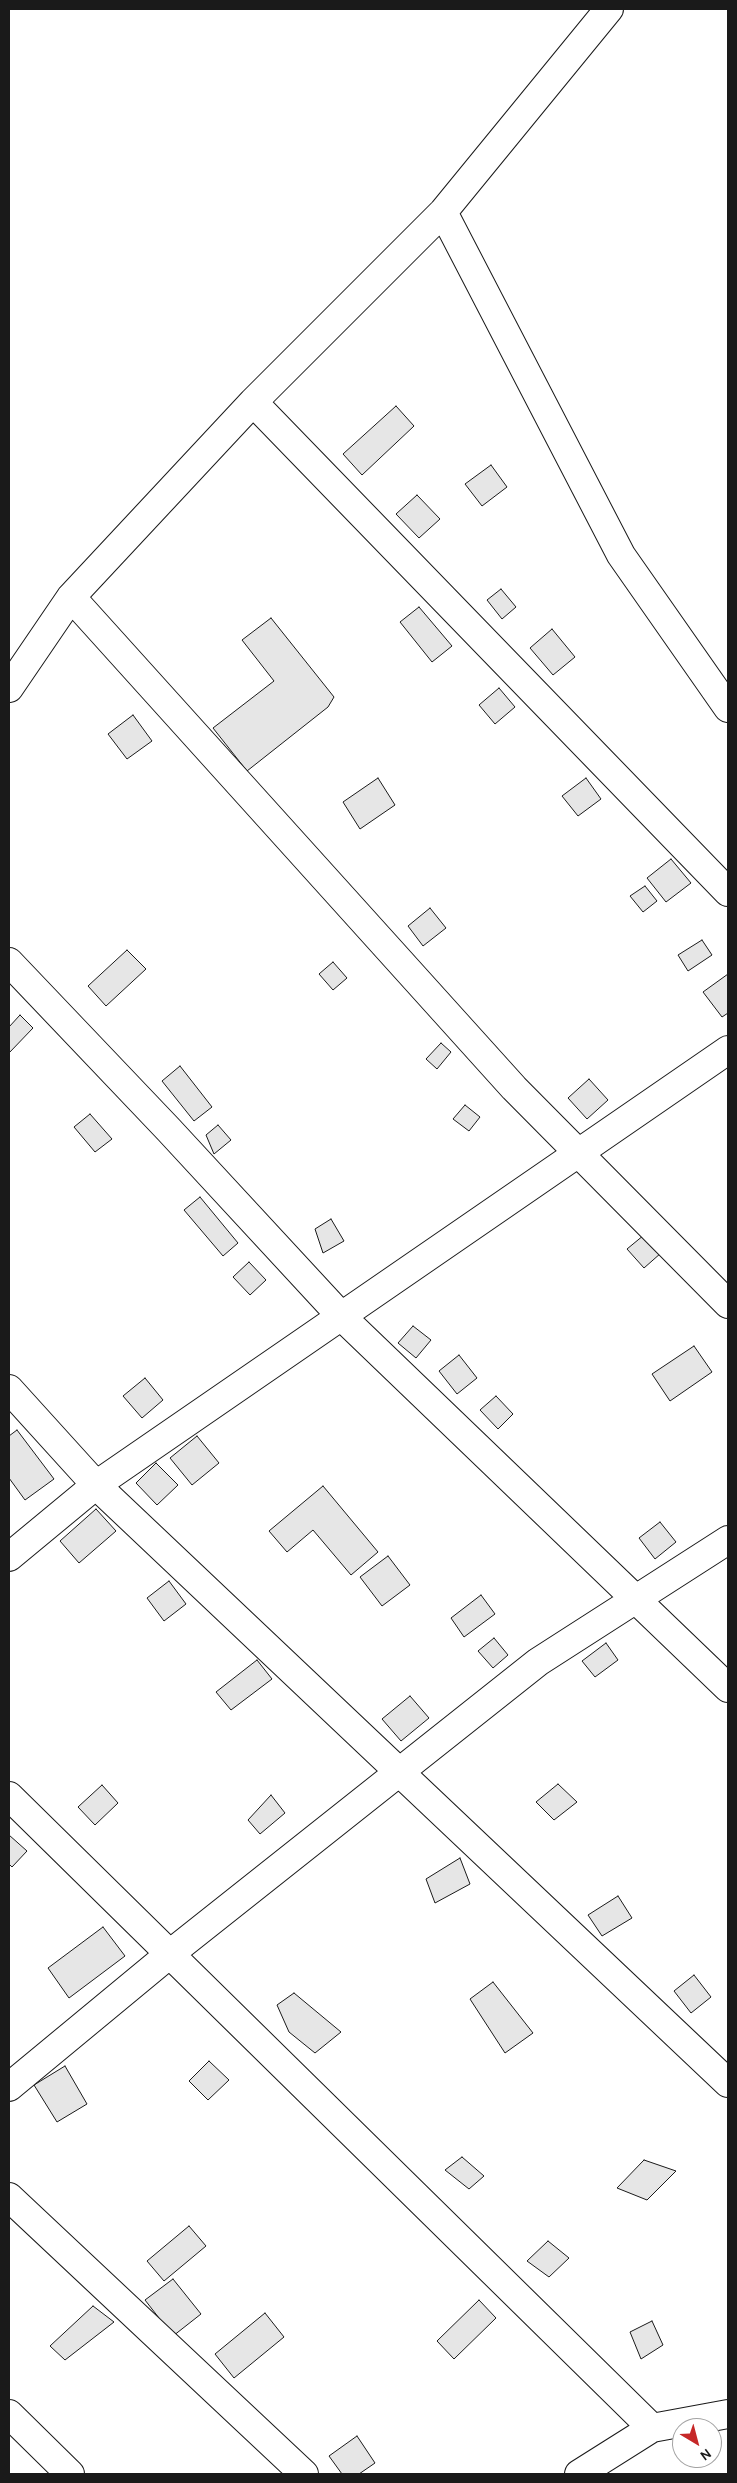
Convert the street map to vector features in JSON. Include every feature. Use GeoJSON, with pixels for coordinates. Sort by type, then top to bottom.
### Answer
{"type":"FeatureCollection","features":[{"type":"Feature","properties":{"kind":"street"},"geometry":{"type":"LineString","coordinates":[[9,688],[71,597],[253,402],[444,212],[609,9]]}},
{"type":"Feature","properties":{"kind":"street"},"geometry":{"type":"LineString","coordinates":[[444,212],[622,555],[728,708]]}},
{"type":"Feature","properties":{"kind":"street"},"geometry":{"type":"LineString","coordinates":[[253,402],[728,892]]}},
{"type":"Feature","properties":{"kind":"street"},"geometry":{"type":"LineString","coordinates":[[71,597],[514,1088],[728,1304]]}},
{"type":"Feature","properties":{"kind":"street"},"geometry":{"type":"LineString","coordinates":[[9,962],[169,1130],[341,1316],[728,1688]]}},
{"type":"Feature","properties":{"kind":"street"},"geometry":{"type":"LineString","coordinates":[[9,1557],[96,1485],[728,1050]]}},
{"type":"Feature","properties":{"kind":"street"},"geometry":{"type":"LineString","coordinates":[[9,1390],[96,1485],[728,2083]]}},
{"type":"Feature","properties":{"kind":"street"},"geometry":{"type":"LineString","coordinates":[[9,2087],[171,1953],[538,1662],[728,1540]]}},
{"type":"Feature","properties":{"kind":"street"},"geometry":{"type":"LineString","coordinates":[[9,1796],[171,1953],[652,2428]]}},
{"type":"Feature","properties":{"kind":"street"},"geometry":{"type":"LineString","coordinates":[[9,2197],[304,2474]]}},
{"type":"Feature","properties":{"kind":"street"},"geometry":{"type":"LineString","coordinates":[[9,2414],[70,2474]]}},
{"type":"Feature","properties":{"kind":"street"},"geometry":{"type":"LineString","coordinates":[[579,2474],[652,2428],[728,2414]]}},
{"type":"Feature","properties":{"kind":"building"},"geometry":{"type":"Polygon","coordinates":[[[396,406],[414,426],[362,475],[343,454],[396,406]]]}},
{"type":"Feature","properties":{"kind":"building"},"geometry":{"type":"Polygon","coordinates":[[[491,465],[507,487],[482,506],[465,484],[491,465]]]}},
{"type":"Feature","properties":{"kind":"building"},"geometry":{"type":"Polygon","coordinates":[[[417,495],[440,519],[419,538],[396,514],[417,495]]]}},
{"type":"Feature","properties":{"kind":"building"},"geometry":{"type":"Polygon","coordinates":[[[501,589],[516,607],[502,619],[487,600],[501,589]]]}},
{"type":"Feature","properties":{"kind":"building"},"geometry":{"type":"Polygon","coordinates":[[[419,607],[452,646],[432,662],[400,622],[419,607]]]}},
{"type":"Feature","properties":{"kind":"building"},"geometry":{"type":"Polygon","coordinates":[[[271,618],[334,697],[328,707],[247,771],[213,728],[274,681],[242,640],[271,618]]]}},
{"type":"Feature","properties":{"kind":"building"},"geometry":{"type":"Polygon","coordinates":[[[552,629],[575,657],[553,675],[530,648],[552,629]]]}},
{"type":"Feature","properties":{"kind":"building"},"geometry":{"type":"Polygon","coordinates":[[[499,688],[515,707],[495,724],[479,705],[499,688]]]}},
{"type":"Feature","properties":{"kind":"building"},"geometry":{"type":"Polygon","coordinates":[[[133,715],[152,741],[127,759],[108,734],[133,715]]]}},
{"type":"Feature","properties":{"kind":"building"},"geometry":{"type":"Polygon","coordinates":[[[378,778],[395,805],[360,829],[343,802],[378,778]]]}},
{"type":"Feature","properties":{"kind":"building"},"geometry":{"type":"Polygon","coordinates":[[[586,778],[601,799],[578,816],[562,796],[586,778]]]}},
{"type":"Feature","properties":{"kind":"building"},"geometry":{"type":"Polygon","coordinates":[[[671,859],[691,883],[666,902],[647,878],[671,859]]]}},
{"type":"Feature","properties":{"kind":"building"},"geometry":{"type":"Polygon","coordinates":[[[645,886],[657,901],[643,912],[630,896],[645,886]]]}},
{"type":"Feature","properties":{"kind":"building"},"geometry":{"type":"Polygon","coordinates":[[[430,908],[446,928],[423,946],[408,926],[430,908]]]}},
{"type":"Feature","properties":{"kind":"building"},"geometry":{"type":"Polygon","coordinates":[[[702,940],[712,955],[688,971],[678,955],[702,940]]]}},
{"type":"Feature","properties":{"kind":"building"},"geometry":{"type":"Polygon","coordinates":[[[127,950],[146,969],[106,1006],[88,986],[127,950]]]}},
{"type":"Feature","properties":{"kind":"building"},"geometry":{"type":"Polygon","coordinates":[[[333,962],[347,978],[333,990],[319,974],[333,962]]]}},
{"type":"Feature","properties":{"kind":"building"},"geometry":{"type":"Polygon","coordinates":[[[728,974],[728,1013],[722,1017],[703,992],[728,974]]]}},
{"type":"Feature","properties":{"kind":"building"},"geometry":{"type":"Polygon","coordinates":[[[20,1015],[33,1028],[9,1053],[9,1027],[20,1015]]]}},
{"type":"Feature","properties":{"kind":"building"},"geometry":{"type":"Polygon","coordinates":[[[441,1043],[451,1052],[437,1069],[426,1059],[441,1043]]]}},
{"type":"Feature","properties":{"kind":"building"},"geometry":{"type":"Polygon","coordinates":[[[180,1066],[212,1107],[194,1121],[162,1081],[180,1066]]]}},
{"type":"Feature","properties":{"kind":"building"},"geometry":{"type":"Polygon","coordinates":[[[589,1079],[608,1100],[587,1119],[568,1098],[589,1079]]]}},
{"type":"Feature","properties":{"kind":"building"},"geometry":{"type":"Polygon","coordinates":[[[465,1105],[480,1117],[469,1131],[453,1119],[465,1105]]]}},
{"type":"Feature","properties":{"kind":"building"},"geometry":{"type":"Polygon","coordinates":[[[90,1114],[112,1139],[95,1152],[74,1127],[90,1114]]]}},
{"type":"Feature","properties":{"kind":"building"},"geometry":{"type":"Polygon","coordinates":[[[218,1125],[231,1140],[214,1154],[206,1135],[218,1125]]]}},
{"type":"Feature","properties":{"kind":"building"},"geometry":{"type":"Polygon","coordinates":[[[200,1197],[238,1243],[223,1256],[184,1210],[200,1197]]]}},
{"type":"Feature","properties":{"kind":"building"},"geometry":{"type":"Polygon","coordinates":[[[331,1219],[344,1241],[323,1253],[315,1229],[331,1219]]]}},
{"type":"Feature","properties":{"kind":"building"},"geometry":{"type":"Polygon","coordinates":[[[644,1235],[661,1253],[644,1268],[627,1249],[644,1235]]]}},
{"type":"Feature","properties":{"kind":"building"},"geometry":{"type":"Polygon","coordinates":[[[249,1262],[266,1280],[250,1295],[233,1277],[249,1262]]]}},
{"type":"Feature","properties":{"kind":"building"},"geometry":{"type":"Polygon","coordinates":[[[413,1326],[431,1340],[416,1358],[398,1343],[413,1326]]]}},
{"type":"Feature","properties":{"kind":"building"},"geometry":{"type":"Polygon","coordinates":[[[694,1346],[712,1372],[670,1401],[652,1374],[694,1346]]]}},
{"type":"Feature","properties":{"kind":"building"},"geometry":{"type":"Polygon","coordinates":[[[459,1355],[477,1378],[457,1394],[439,1371],[459,1355]]]}},
{"type":"Feature","properties":{"kind":"building"},"geometry":{"type":"Polygon","coordinates":[[[145,1378],[163,1400],[142,1418],[123,1396],[145,1378]]]}},
{"type":"Feature","properties":{"kind":"building"},"geometry":{"type":"Polygon","coordinates":[[[496,1396],[513,1414],[498,1429],[480,1410],[496,1396]]]}},
{"type":"Feature","properties":{"kind":"building"},"geometry":{"type":"Polygon","coordinates":[[[17,1430],[54,1479],[25,1500],[9,1478],[9,1436],[17,1430]]]}},
{"type":"Feature","properties":{"kind":"building"},"geometry":{"type":"Polygon","coordinates":[[[197,1436],[219,1463],[192,1485],[170,1458],[197,1436]]]}},
{"type":"Feature","properties":{"kind":"building"},"geometry":{"type":"Polygon","coordinates":[[[156,1463],[178,1485],[157,1505],[136,1483],[156,1463]]]}},
{"type":"Feature","properties":{"kind":"building"},"geometry":{"type":"Polygon","coordinates":[[[323,1486],[378,1552],[351,1575],[313,1530],[287,1552],[269,1531],[323,1486]]]}},
{"type":"Feature","properties":{"kind":"building"},"geometry":{"type":"Polygon","coordinates":[[[96,1509],[116,1531],[79,1563],[60,1541],[96,1509]]]}},
{"type":"Feature","properties":{"kind":"building"},"geometry":{"type":"Polygon","coordinates":[[[660,1522],[676,1542],[655,1559],[639,1538],[660,1522]]]}},
{"type":"Feature","properties":{"kind":"building"},"geometry":{"type":"Polygon","coordinates":[[[388,1556],[410,1585],[382,1606],[360,1577],[388,1556]]]}},
{"type":"Feature","properties":{"kind":"building"},"geometry":{"type":"Polygon","coordinates":[[[169,1581],[186,1604],[164,1621],[147,1598],[169,1581]]]}},
{"type":"Feature","properties":{"kind":"building"},"geometry":{"type":"Polygon","coordinates":[[[481,1595],[495,1614],[464,1637],[451,1618],[481,1595]]]}},
{"type":"Feature","properties":{"kind":"building"},"geometry":{"type":"Polygon","coordinates":[[[494,1638],[508,1655],[493,1668],[478,1651],[494,1638]]]}},
{"type":"Feature","properties":{"kind":"building"},"geometry":{"type":"Polygon","coordinates":[[[606,1643],[618,1660],[595,1677],[582,1661],[606,1643]]]}},
{"type":"Feature","properties":{"kind":"building"},"geometry":{"type":"Polygon","coordinates":[[[257,1660],[272,1679],[231,1710],[216,1692],[257,1660]]]}},
{"type":"Feature","properties":{"kind":"building"},"geometry":{"type":"Polygon","coordinates":[[[410,1696],[429,1718],[401,1741],[382,1719],[410,1696]]]}},
{"type":"Feature","properties":{"kind":"building"},"geometry":{"type":"Polygon","coordinates":[[[558,1784],[577,1802],[554,1820],[536,1802],[558,1784]]]}},
{"type":"Feature","properties":{"kind":"building"},"geometry":{"type":"Polygon","coordinates":[[[102,1785],[118,1803],[95,1825],[78,1807],[102,1785]]]}},
{"type":"Feature","properties":{"kind":"building"},"geometry":{"type":"Polygon","coordinates":[[[271,1795],[285,1813],[260,1834],[248,1820],[271,1795]]]}},
{"type":"Feature","properties":{"kind":"building"},"geometry":{"type":"Polygon","coordinates":[[[9,1835],[27,1851],[12,1867],[9,1864],[9,1835]]]}},
{"type":"Feature","properties":{"kind":"building"},"geometry":{"type":"Polygon","coordinates":[[[460,1858],[470,1884],[435,1903],[426,1879],[460,1858]]]}},
{"type":"Feature","properties":{"kind":"building"},"geometry":{"type":"Polygon","coordinates":[[[618,1896],[632,1918],[602,1936],[588,1915],[618,1896]]]}},
{"type":"Feature","properties":{"kind":"building"},"geometry":{"type":"Polygon","coordinates":[[[103,1927],[125,1956],[69,1998],[48,1968],[103,1927]]]}},
{"type":"Feature","properties":{"kind":"building"},"geometry":{"type":"Polygon","coordinates":[[[694,1975],[711,1997],[691,2013],[674,1991],[694,1975]]]}},
{"type":"Feature","properties":{"kind":"building"},"geometry":{"type":"Polygon","coordinates":[[[493,1982],[533,2033],[505,2053],[470,1999],[493,1982]]]}},
{"type":"Feature","properties":{"kind":"building"},"geometry":{"type":"Polygon","coordinates":[[[294,1993],[341,2032],[315,2053],[289,2032],[277,2005],[294,1993]]]}},
{"type":"Feature","properties":{"kind":"building"},"geometry":{"type":"Polygon","coordinates":[[[209,2061],[229,2080],[208,2100],[189,2081],[209,2061]]]}},
{"type":"Feature","properties":{"kind":"building"},"geometry":{"type":"Polygon","coordinates":[[[65,2066],[87,2104],[57,2122],[34,2085],[65,2066]]]}},
{"type":"Feature","properties":{"kind":"building"},"geometry":{"type":"Polygon","coordinates":[[[462,2157],[484,2176],[469,2189],[445,2170],[462,2157]]]}},
{"type":"Feature","properties":{"kind":"building"},"geometry":{"type":"Polygon","coordinates":[[[644,2160],[676,2171],[647,2200],[617,2188],[644,2160]]]}},
{"type":"Feature","properties":{"kind":"building"},"geometry":{"type":"Polygon","coordinates":[[[189,2226],[206,2246],[164,2281],[147,2261],[189,2226]]]}},
{"type":"Feature","properties":{"kind":"building"},"geometry":{"type":"Polygon","coordinates":[[[548,2241],[569,2258],[549,2277],[527,2261],[548,2241]]]}},
{"type":"Feature","properties":{"kind":"building"},"geometry":{"type":"Polygon","coordinates":[[[173,2279],[201,2314],[173,2336],[145,2300],[173,2279]]]}},
{"type":"Feature","properties":{"kind":"building"},"geometry":{"type":"Polygon","coordinates":[[[479,2300],[496,2318],[454,2359],[437,2341],[479,2300]]]}},
{"type":"Feature","properties":{"kind":"building"},"geometry":{"type":"Polygon","coordinates":[[[93,2306],[114,2322],[65,2360],[50,2346],[93,2306]]]}},
{"type":"Feature","properties":{"kind":"building"},"geometry":{"type":"Polygon","coordinates":[[[265,2313],[284,2337],[234,2378],[215,2354],[265,2313]]]}},
{"type":"Feature","properties":{"kind":"building"},"geometry":{"type":"Polygon","coordinates":[[[652,2321],[663,2345],[641,2359],[630,2332],[652,2321]]]}},
{"type":"Feature","properties":{"kind":"building"},"geometry":{"type":"Polygon","coordinates":[[[357,2436],[375,2463],[359,2474],[342,2474],[329,2456],[357,2436]]]}}]}
